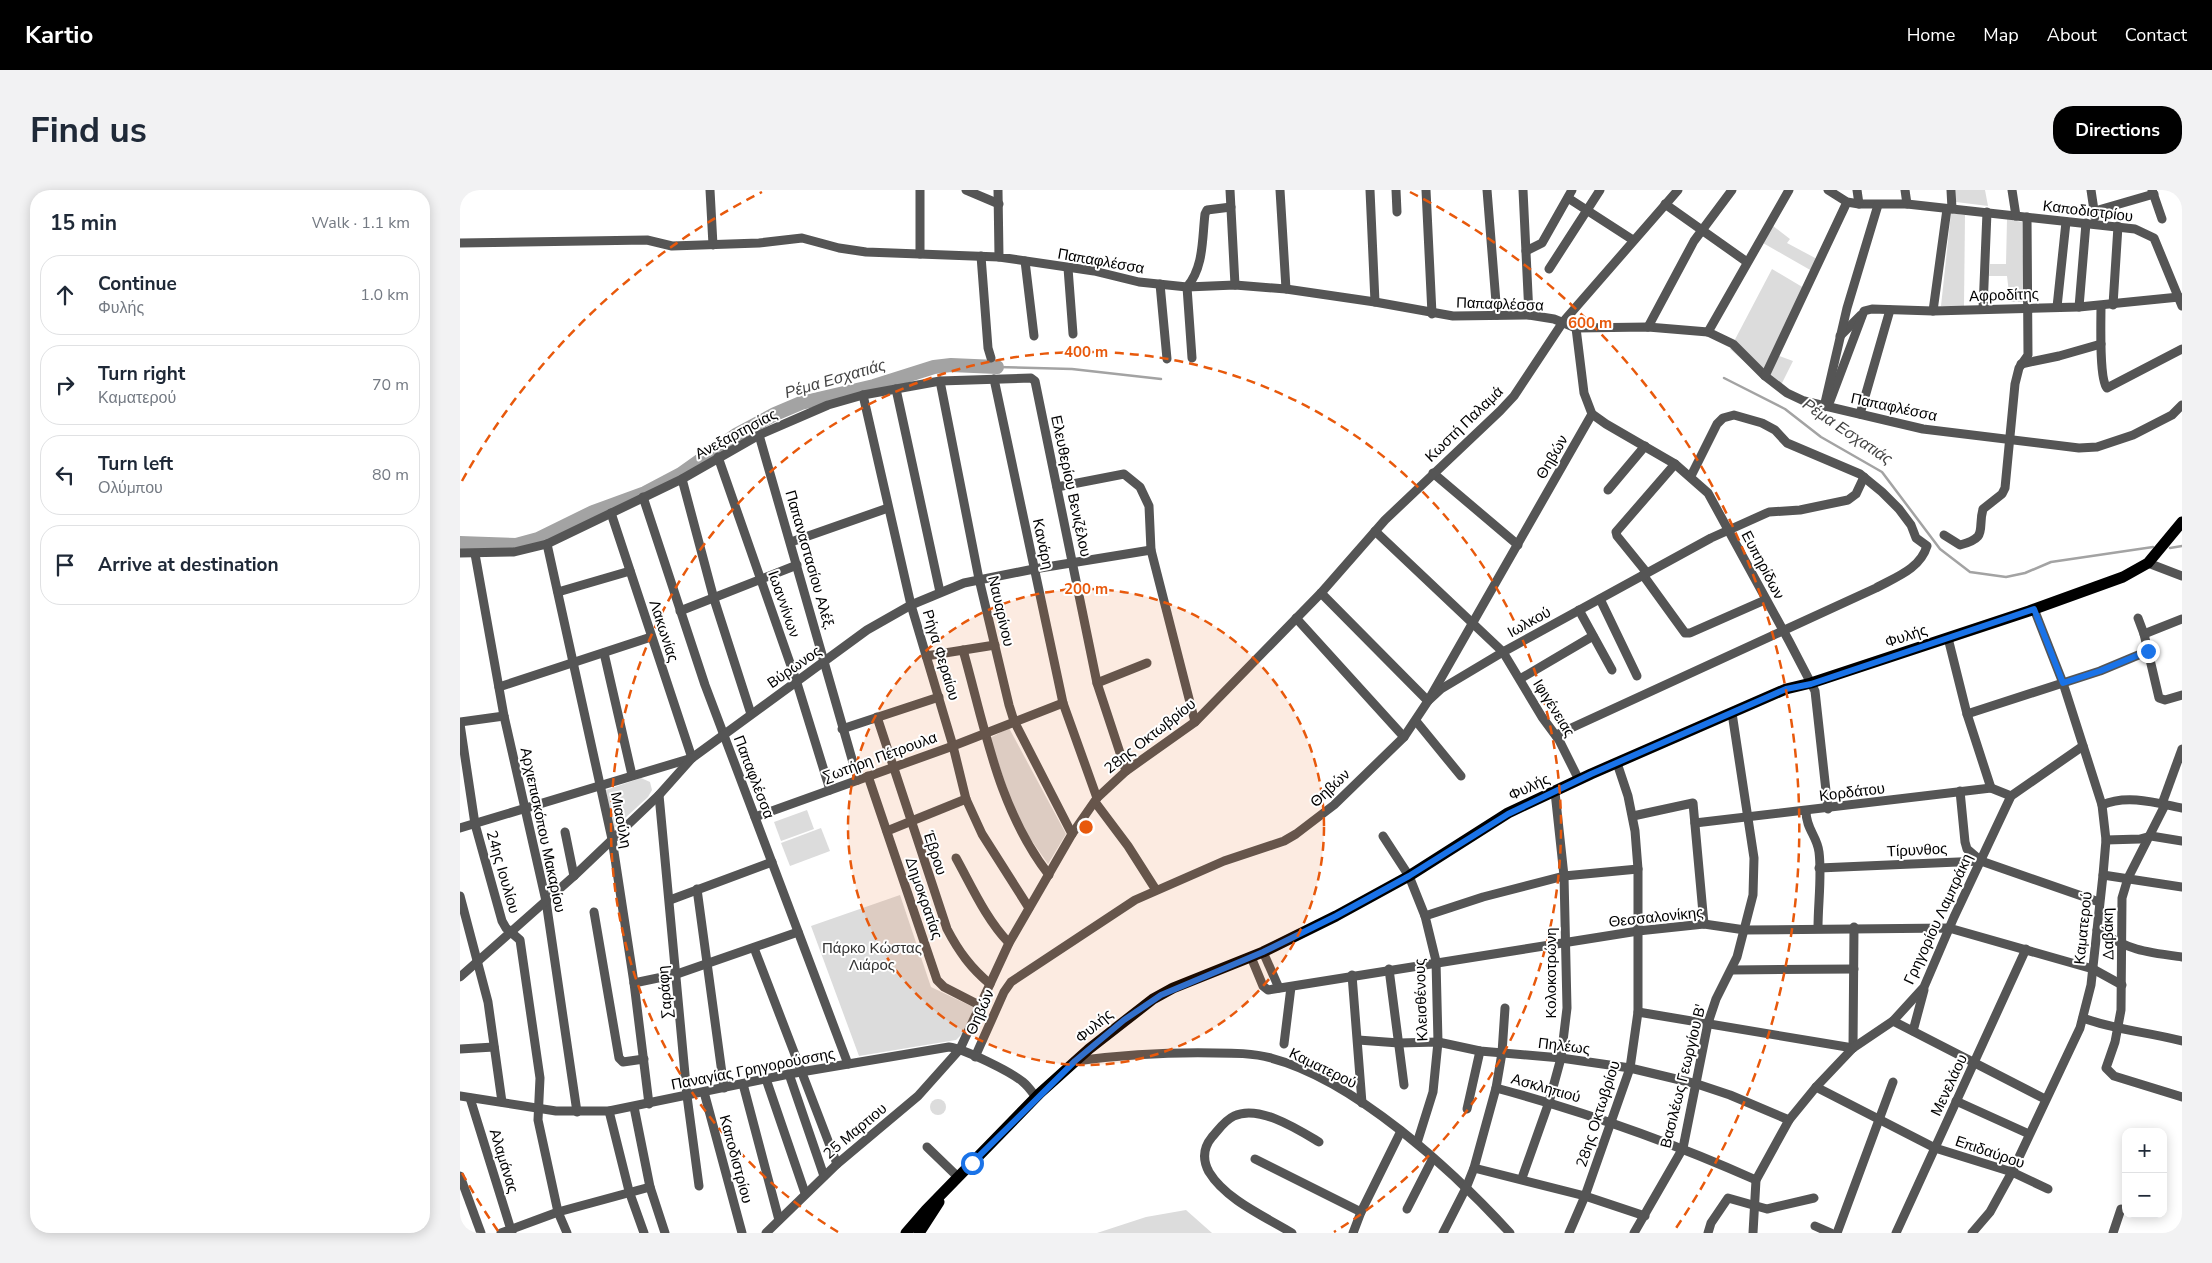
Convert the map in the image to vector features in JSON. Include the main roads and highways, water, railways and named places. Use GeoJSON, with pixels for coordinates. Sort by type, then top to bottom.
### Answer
{"type":"FeatureCollection","features":[{"type":"Feature","properties":{"kind":"main road","name":"Φυλής"},"geometry":{"type":"LineString","coordinates":[[906,1233],[1036,1097],[1124,1020],[1161,995],[1263,952],[1409,876],[1508,814],[1579,780],[1786,689],[1811,684],[2092,589],[2148,563],[2182,522]]}},
{"type":"Feature","properties":{"kind":"main road","name":"Φυλής"},"geometry":{"type":"LineString","coordinates":[[919,1233],[947,1188]]}},
{"type":"Feature","properties":{"kind":"waterway","name":"Ρέμα Εσχατιάς"},"geometry":{"type":"LineString","coordinates":[[460,543],[516,545],[538,539],[593,512],[645,493],[681,474],[736,435],[775,414],[801,403],[874,386],[934,367],[951,365],[997,367]]}},
{"type":"Feature","properties":{"kind":"waterway","name":"Ρέμα Εσχατιάς"},"geometry":{"type":"LineString","coordinates":[[997,367],[1072,369],[1161,379]]}},
{"type":"Feature","properties":{"kind":"waterway","name":"Ρέμα Εσχατιάς"},"geometry":{"type":"LineString","coordinates":[[1724,378],[1785,409],[1821,437],[1882,472],[1940,549],[1970,572],[2006,577],[2025,573],[2051,562],[2153,547]]}},
{"type":"Feature","properties":{"kind":"waterway","name":"Ρέμα Εσχατιάς"},"geometry":{"type":"LineString","coordinates":[[2170,548],[2182,546]]}},
{"type":"Feature","properties":{"kind":"park label","name":"Πάρκο Κώστας Λιάρος"},"geometry":{"type":"Point","coordinates":[872,956]}}]}
